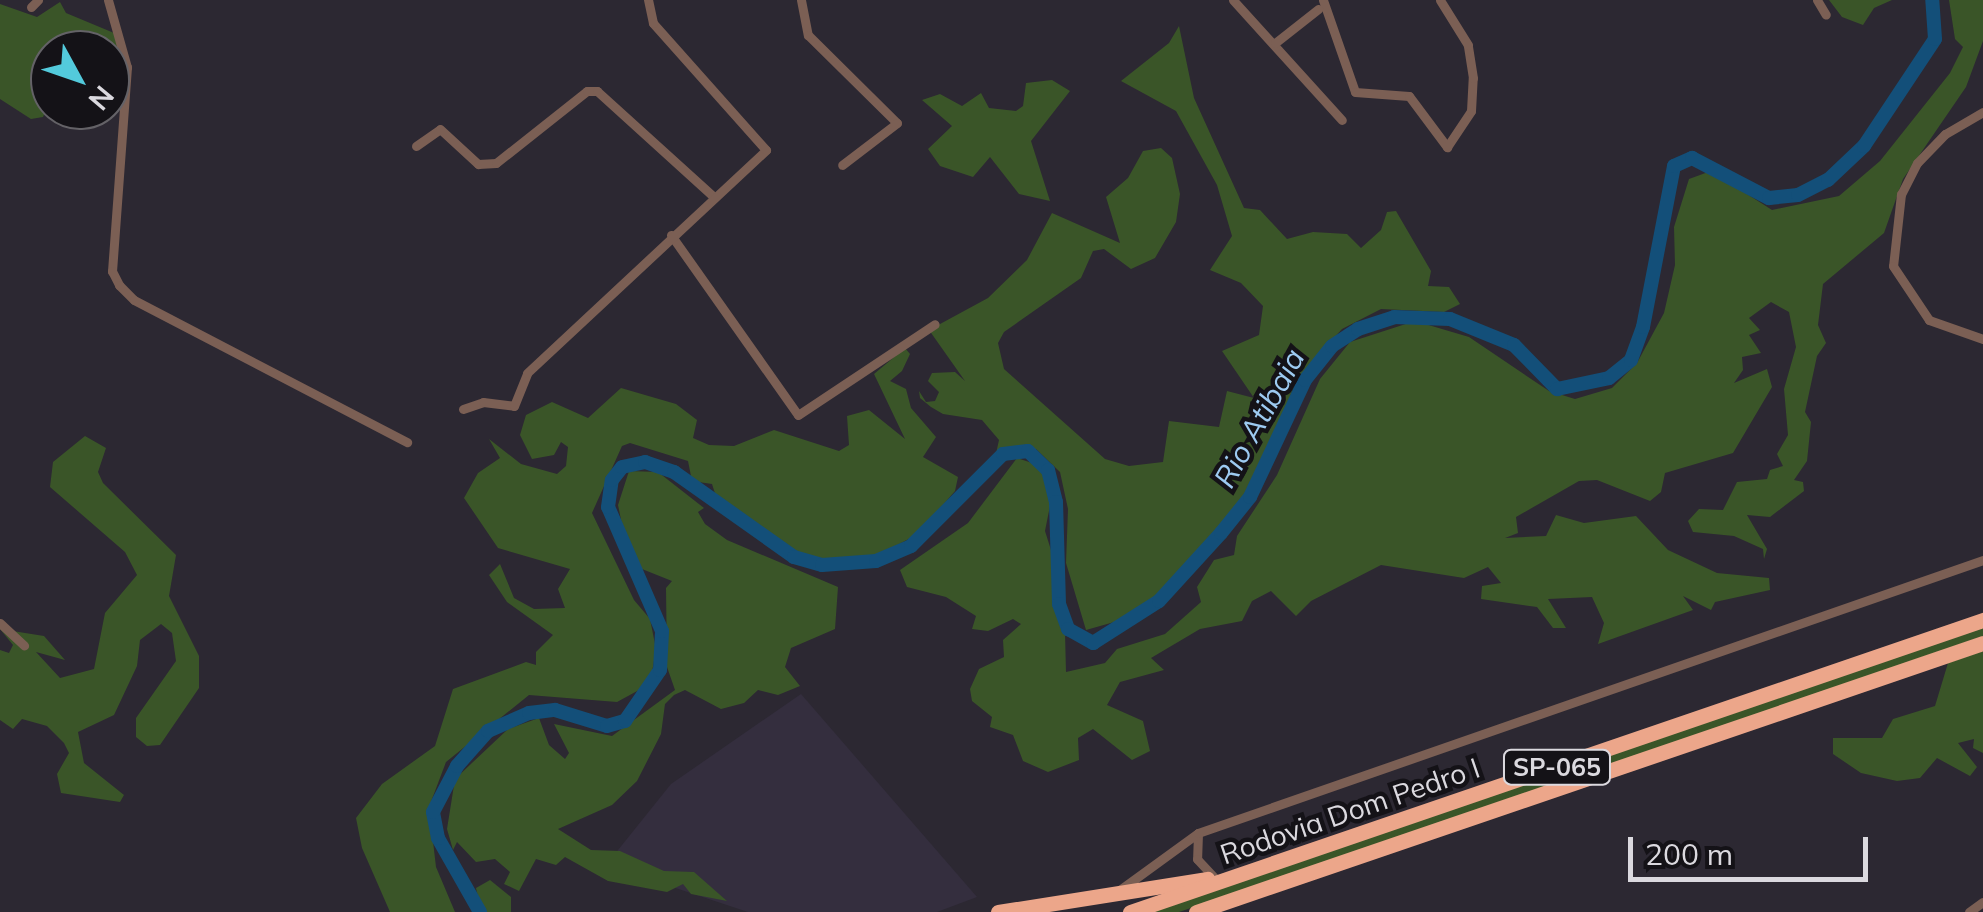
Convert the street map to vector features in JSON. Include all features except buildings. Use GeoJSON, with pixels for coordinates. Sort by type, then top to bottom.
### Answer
{"type":"FeatureCollection","features":[{"type":"Feature","properties":{"kind":"highway","name":"Rodovia Dom Pedro I"},"geometry":{"type":"LineString","coordinates":[[1130,912],[1983,620]]}},
{"type":"Feature","properties":{"kind":"highway","name":"Rodovia Dom Pedro I"},"geometry":{"type":"LineString","coordinates":[[1196,912],[1983,643]]}},
{"type":"Feature","properties":{"kind":"highway"},"geometry":{"type":"LineString","coordinates":[[998,912],[1119,890],[1215,878],[1279,862]]}},
{"type":"Feature","properties":{"kind":"street"},"geometry":{"type":"LineString","coordinates":[[108,0],[127,67],[112,271],[134,300],[407,442]]}},
{"type":"Feature","properties":{"kind":"street"},"geometry":{"type":"LineString","coordinates":[[463,409],[482,402],[514,406],[527,372],[576,333],[671,234],[766,150],[654,22],[648,0]]}},
{"type":"Feature","properties":{"kind":"street"},"geometry":{"type":"LineString","coordinates":[[801,0],[808,35],[897,124],[842,165]]}},
{"type":"Feature","properties":{"kind":"street"},"geometry":{"type":"LineString","coordinates":[[1234,0],[1342,120]]}},
{"type":"Feature","properties":{"kind":"street"},"geometry":{"type":"LineString","coordinates":[[1275,43],[1320,4],[1356,92],[1409,96],[1447,147],[1471,111],[1473,78],[1468,45],[1440,0]]}},
{"type":"Feature","properties":{"kind":"street"},"geometry":{"type":"LineString","coordinates":[[1817,0],[1826,15]]}},
{"type":"Feature","properties":{"kind":"street"},"geometry":{"type":"LineString","coordinates":[[416,146],[440,128],[478,164],[496,164],[587,92],[597,92],[714,197]]}},
{"type":"Feature","properties":{"kind":"street"},"geometry":{"type":"LineString","coordinates":[[1983,112],[1945,134],[1917,163],[1900,194],[1893,266],[1929,320],[1983,339]]}},
{"type":"Feature","properties":{"kind":"street"},"geometry":{"type":"LineString","coordinates":[[671,234],[798,415],[935,324]]}},
{"type":"Feature","properties":{"kind":"street"},"geometry":{"type":"LineString","coordinates":[[1119,890],[1198,834],[1983,560]]}},
{"type":"Feature","properties":{"kind":"street"},"geometry":{"type":"LineString","coordinates":[[0,623],[24,645]]}},
{"type":"Feature","properties":{"kind":"street"},"geometry":{"type":"LineString","coordinates":[[1198,834],[1197,859],[1215,878]]}},
{"type":"Feature","properties":{"kind":"street"},"geometry":{"type":"LineString","coordinates":[[1969,912],[1983,902]]}},
{"type":"Feature","properties":{"kind":"shaded area"},"geometry":{"type":"Polygon","coordinates":[[[801,694],[977,897],[937,912],[748,912],[606,865],[671,784],[801,694]]]}},
{"type":"Feature","properties":{"kind":"green space"},"geometry":{"type":"Polygon","coordinates":[[[1829,0],[1892,0],[1874,8],[1863,25],[1842,17],[1829,0]]]}},
{"type":"Feature","properties":{"kind":"green space"},"geometry":{"type":"Polygon","coordinates":[[[1949,0],[1983,0],[1983,41],[1966,87],[1903,179],[1884,233],[1823,284],[1818,325],[1826,343],[1817,356],[1805,412],[1811,422],[1807,461],[1794,480],[1803,482],[1804,491],[1770,517],[1747,515],[1767,549],[1764,559],[1763,549],[1734,536],[1693,532],[1688,521],[1699,509],[1723,510],[1737,482],[1767,479],[1770,470],[1783,466],[1777,454],[1788,435],[1784,389],[1796,347],[1789,312],[1771,302],[1749,318],[1760,330],[1749,335],[1761,353],[1742,357],[1743,370],[1734,383],[1767,369],[1772,387],[1733,453],[1665,473],[1661,492],[1650,501],[1597,480],[1579,481],[1516,517],[1518,533],[1505,538],[1546,536],[1556,515],[1584,523],[1636,516],[1668,550],[1717,573],[1769,578],[1770,590],[1715,602],[1711,610],[1683,596],[1693,610],[1598,644],[1604,623],[1592,597],[1548,599],[1566,628],[1553,628],[1537,607],[1481,599],[1482,586],[1501,583],[1488,567],[1464,578],[1381,565],[1311,601],[1296,616],[1271,591],[1252,601],[1242,621],[1200,629],[1151,658],[1164,670],[1120,682],[1107,705],[1143,721],[1150,751],[1132,760],[1093,729],[1078,738],[1079,760],[1048,772],[1023,761],[1013,735],[990,727],[992,717],[972,701],[970,689],[979,669],[1004,657],[1003,640],[1021,624],[1013,619],[988,631],[972,629],[976,616],[946,597],[907,587],[900,570],[968,523],[1017,458],[1041,466],[1053,491],[1045,531],[1056,566],[1054,608],[1065,632],[1066,672],[1105,663],[1117,649],[1165,634],[1201,602],[1197,587],[1214,560],[1234,555],[1237,536],[1277,475],[1320,379],[1350,342],[1415,321],[1469,337],[1549,391],[1575,399],[1612,388],[1637,363],[1664,313],[1675,265],[1674,227],[1689,179],[1711,171],[1772,210],[1839,196],[1880,161],[1950,73],[1963,47],[1955,39],[1949,0]]]}},
{"type":"Feature","properties":{"kind":"green space"},"geometry":{"type":"Polygon","coordinates":[[[60,2],[66,13],[107,30],[30,30],[30,118],[0,99],[0,4],[37,17],[60,2]]]}},
{"type":"Feature","properties":{"kind":"green space"},"geometry":{"type":"Polygon","coordinates":[[[1179,26],[1194,98],[1244,208],[1260,210],[1287,239],[1313,232],[1347,234],[1361,248],[1381,230],[1387,212],[1396,211],[1431,271],[1428,286],[1449,287],[1460,304],[1444,312],[1381,309],[1342,329],[1296,380],[1266,463],[1226,529],[1153,611],[1086,630],[1066,563],[1068,509],[1060,472],[1036,449],[1014,448],[995,458],[999,440],[982,420],[943,414],[920,398],[919,391],[926,402],[935,401],[939,392],[928,381],[932,373],[955,372],[965,381],[929,330],[988,298],[1027,260],[1052,213],[1120,243],[1106,197],[1128,178],[1143,151],[1161,148],[1172,158],[1180,194],[1176,222],[1155,258],[1131,269],[1104,249],[1093,251],[1081,278],[1004,332],[998,343],[1004,369],[1105,459],[1129,466],[1163,462],[1169,421],[1219,427],[1227,391],[1254,398],[1222,351],[1259,335],[1263,306],[1241,283],[1210,270],[1232,236],[1217,185],[1176,111],[1121,81],[1169,43],[1179,26]]]}},
{"type":"Feature","properties":{"kind":"green space"},"geometry":{"type":"Polygon","coordinates":[[[1052,80],[1070,91],[1031,141],[1050,201],[1019,194],[990,157],[973,177],[940,166],[928,149],[952,126],[922,100],[940,94],[962,106],[981,93],[989,108],[1016,111],[1023,106],[1026,83],[1052,80]]]}},
{"type":"Feature","properties":{"kind":"green space"},"geometry":{"type":"Polygon","coordinates":[[[905,348],[910,354],[902,371],[890,381],[906,389],[911,408],[936,437],[923,457],[958,477],[955,491],[918,534],[856,567],[827,566],[775,547],[720,509],[712,484],[692,481],[688,461],[630,443],[622,446],[592,513],[634,600],[650,619],[656,649],[650,684],[617,702],[529,695],[446,762],[429,807],[436,867],[455,912],[390,912],[362,848],[356,818],[382,784],[435,746],[453,689],[526,662],[536,665],[536,652],[553,635],[507,602],[489,575],[500,564],[514,598],[534,609],[565,608],[558,589],[570,569],[498,548],[464,498],[478,473],[500,458],[489,439],[521,464],[557,474],[566,466],[568,447],[561,442],[554,455],[532,459],[520,435],[526,415],[552,402],[588,418],[621,388],[676,404],[697,420],[693,438],[709,445],[734,446],[774,430],[839,451],[849,445],[847,416],[869,410],[905,439],[874,374],[905,348]]]}},
{"type":"Feature","properties":{"kind":"green space"},"geometry":{"type":"Polygon","coordinates":[[[85,436],[106,448],[98,472],[103,483],[176,555],[169,596],[199,656],[199,688],[160,745],[147,746],[136,737],[136,718],[176,661],[172,633],[161,624],[140,640],[137,666],[114,715],[78,732],[84,763],[124,795],[120,802],[61,793],[57,774],[69,753],[64,743],[47,726],[22,719],[13,729],[0,720],[0,650],[9,653],[13,645],[0,629],[44,636],[65,660],[36,652],[60,678],[94,669],[105,613],[137,575],[125,552],[50,487],[53,462],[85,436]]]}},
{"type":"Feature","properties":{"kind":"green space"},"geometry":{"type":"Polygon","coordinates":[[[629,471],[658,472],[704,508],[698,512],[705,524],[727,540],[838,587],[835,629],[791,648],[785,667],[800,686],[778,695],[758,690],[744,703],[721,709],[685,690],[674,695],[665,704],[661,734],[637,781],[612,805],[558,829],[591,850],[620,851],[664,871],[694,872],[727,901],[691,894],[683,884],[667,892],[608,881],[565,857],[556,865],[536,859],[519,891],[504,884],[510,872],[495,859],[476,862],[457,842],[453,850],[447,829],[455,779],[508,729],[539,718],[549,745],[565,759],[569,753],[554,724],[612,736],[675,690],[667,667],[666,588],[672,581],[642,569],[627,549],[618,505],[629,471]]]}},
{"type":"Feature","properties":{"kind":"green space"},"geometry":{"type":"Polygon","coordinates":[[[1983,626],[1983,636],[1379,845],[1179,912],[1147,912],[1983,626]]]}},
{"type":"Feature","properties":{"kind":"green space"},"geometry":{"type":"Polygon","coordinates":[[[1983,651],[1983,753],[1973,748],[1974,739],[1958,743],[1977,767],[1970,776],[1937,758],[1920,778],[1897,781],[1861,773],[1833,754],[1833,738],[1882,738],[1893,719],[1935,706],[1948,663],[1983,651]]]}},
{"type":"Feature","properties":{"kind":"green space"},"geometry":{"type":"Polygon","coordinates":[[[490,880],[511,897],[511,912],[481,912],[476,888],[490,880]]]}},
{"type":"Feature","properties":{"kind":"waterway","name":"Rio Atibaia"},"geometry":{"type":"LineString","coordinates":[[480,912],[438,838],[433,812],[457,766],[488,731],[529,713],[555,710],[607,726],[625,721],[660,670],[662,631],[608,507],[612,480],[622,467],[645,462],[674,472],[794,557],[822,565],[876,561],[911,546],[1003,454],[1028,451],[1048,470],[1056,502],[1059,604],[1068,629],[1093,643],[1159,601],[1221,533],[1250,497],[1305,380],[1332,346],[1358,329],[1394,317],[1450,319],[1514,345],[1557,389],[1609,378],[1631,360],[1643,327],[1674,166],[1692,158],[1769,198],[1798,195],[1828,180],[1864,146],[1935,39],[1932,0]]}}]}
